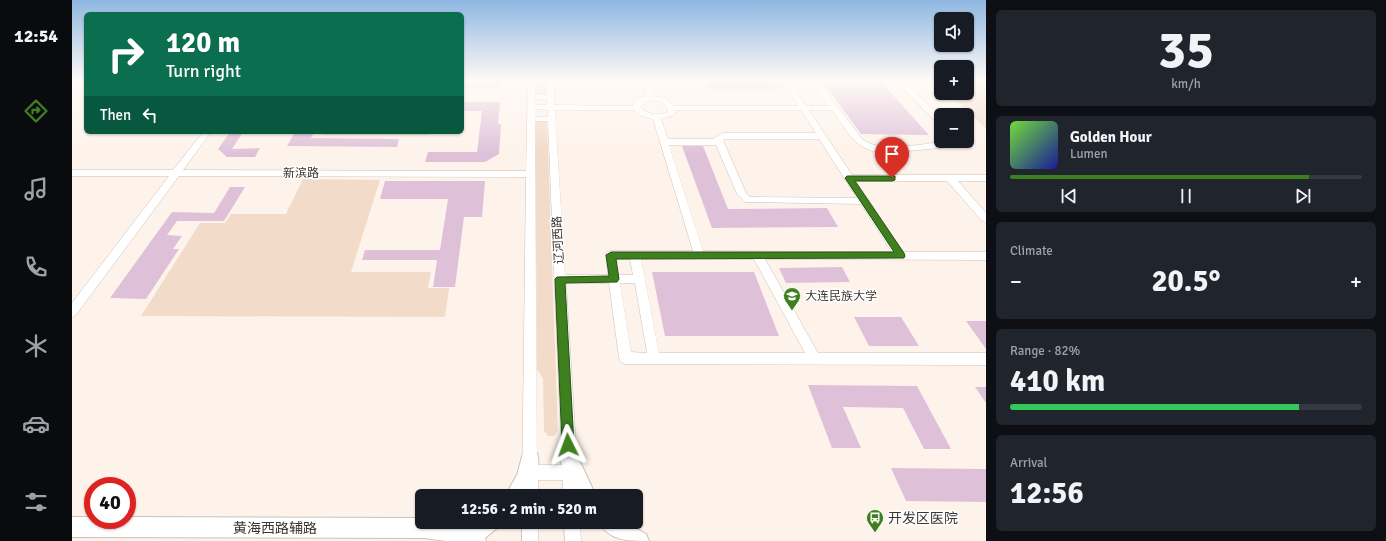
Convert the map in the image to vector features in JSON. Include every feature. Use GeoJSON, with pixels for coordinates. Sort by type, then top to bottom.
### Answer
{"type":"FeatureCollection","features":[{"type":"Feature","properties":{"kind":"main road"},"geometry":{"type":"LineString","coordinates":[[519,489],[530,466]]}},
{"type":"Feature","properties":{"kind":"main road"},"geometry":{"type":"LineString","coordinates":[[569,466],[582,489]]}},
{"type":"Feature","properties":{"kind":"main road","name":"黄海西路辅路"},"geometry":{"type":"LineString","coordinates":[[72,527],[296,534],[424,528],[444,530],[465,540]]}},
{"type":"Feature","properties":{"kind":"main road"},"geometry":{"type":"LineString","coordinates":[[465,540],[480,529]]}},
{"type":"Feature","properties":{"kind":"main road"},"geometry":{"type":"LineString","coordinates":[[617,529],[639,541]]}},
{"type":"Feature","properties":{"kind":"street"},"geometry":{"type":"LineString","coordinates":[[531,108],[636,108],[644,115],[657,118],[667,116],[671,113],[672,108],[671,105]]}},
{"type":"Feature","properties":{"kind":"street"},"geometry":{"type":"LineString","coordinates":[[801,105],[900,256]]}},
{"type":"Feature","properties":{"kind":"street"},"geometry":{"type":"LineString","coordinates":[[833,105],[860,142],[870,148],[887,150],[934,146]]}},
{"type":"Feature","properties":{"kind":"street"},"geometry":{"type":"LineString","coordinates":[[924,105],[934,115]]}},
{"type":"Feature","properties":{"kind":"street"},"geometry":{"type":"LineString","coordinates":[[531,108],[551,108]]}},
{"type":"Feature","properties":{"kind":"street"},"geometry":{"type":"LineString","coordinates":[[530,489],[531,108]]}},
{"type":"Feature","properties":{"kind":"street","name":"辽河西路"},"geometry":{"type":"LineString","coordinates":[[551,108],[571,489]]}},
{"type":"Feature","properties":{"kind":"street"},"geometry":{"type":"LineString","coordinates":[[672,108],[835,108]]}},
{"type":"Feature","properties":{"kind":"street"},"geometry":{"type":"LineString","coordinates":[[657,118],[699,256]]}},
{"type":"Feature","properties":{"kind":"street"},"geometry":{"type":"LineString","coordinates":[[72,312],[205,134]]}},
{"type":"Feature","properties":{"kind":"street"},"geometry":{"type":"LineString","coordinates":[[821,136],[724,136],[719,138],[719,142],[742,194],[748,200],[864,201]]}},
{"type":"Feature","properties":{"kind":"street"},"geometry":{"type":"LineString","coordinates":[[664,142],[719,142]]}},
{"type":"Feature","properties":{"kind":"street","name":"新滨路"},"geometry":{"type":"LineString","coordinates":[[72,173],[531,174]]}},
{"type":"Feature","properties":{"kind":"street"},"geometry":{"type":"LineString","coordinates":[[849,178],[986,178]]}},
{"type":"Feature","properties":{"kind":"street"},"geometry":{"type":"LineString","coordinates":[[950,178],[986,220]]}},
{"type":"Feature","properties":{"kind":"street"},"geometry":{"type":"LineString","coordinates":[[986,256],[611,255],[625,358],[986,359]]}},
{"type":"Feature","properties":{"kind":"street"},"geometry":{"type":"LineString","coordinates":[[635,255],[654,358]]}},
{"type":"Feature","properties":{"kind":"street"},"geometry":{"type":"LineString","coordinates":[[758,256],[814,358]]}},
{"type":"Feature","properties":{"kind":"street"},"geometry":{"type":"LineString","coordinates":[[560,279],[639,279]]}},
{"type":"Feature","properties":{"kind":"street"},"geometry":{"type":"LineString","coordinates":[[530,466],[569,466]]}},
{"type":"Feature","properties":{"kind":"street"},"geometry":{"type":"LineString","coordinates":[[530,529],[530,541]]}},
{"type":"Feature","properties":{"kind":"street"},"geometry":{"type":"LineString","coordinates":[[572,529],[573,541]]}},
{"type":"Feature","properties":{"kind":"shaded area"},"geometry":{"type":"Polygon","coordinates":[[[961,105],[986,105],[986,129],[974,118],[974,108],[964,108],[961,105]]]}},
{"type":"Feature","properties":{"kind":"shaded area"},"geometry":{"type":"Polygon","coordinates":[[[539,120],[547,122],[558,431],[554,436],[548,436],[544,431],[543,379],[537,369],[535,122],[539,120]]]}},
{"type":"Feature","properties":{"kind":"shaded area"},"geometry":{"type":"Polygon","coordinates":[[[323,134],[427,134],[427,135],[322,135],[323,134]]]}},
{"type":"Feature","properties":{"kind":"shaded area"},"geometry":{"type":"Polygon","coordinates":[[[303,179],[380,180],[351,272],[431,272],[428,288],[449,288],[445,317],[141,316],[200,223],[225,223],[231,214],[286,214],[303,179]]]}},
{"type":"Feature","properties":{"kind":"building"},"geometry":{"type":"Polygon","coordinates":[[[464,105],[500,105],[498,124],[501,124],[499,154],[485,162],[425,162],[428,152],[477,152],[482,111],[464,111],[464,105]]]}},
{"type":"Feature","properties":{"kind":"building"},"geometry":{"type":"Polygon","coordinates":[[[840,105],[902,105],[929,135],[861,134],[840,105]]]}},
{"type":"Feature","properties":{"kind":"building"},"geometry":{"type":"Polygon","coordinates":[[[229,134],[242,134],[232,149],[260,148],[255,157],[227,157],[218,149],[229,134]]]}},
{"type":"Feature","properties":{"kind":"building"},"geometry":{"type":"Polygon","coordinates":[[[294,134],[313,134],[311,138],[399,139],[397,147],[287,146],[294,134]]]}},
{"type":"Feature","properties":{"kind":"building"},"geometry":{"type":"Polygon","coordinates":[[[682,146],[703,146],[728,209],[827,208],[838,227],[712,228],[682,146]]]}},
{"type":"Feature","properties":{"kind":"building"},"geometry":{"type":"Polygon","coordinates":[[[385,181],[485,181],[482,217],[464,217],[455,287],[433,287],[437,260],[362,260],[365,250],[440,250],[448,199],[380,199],[385,181]]]}},
{"type":"Feature","properties":{"kind":"building"},"geometry":{"type":"Polygon","coordinates":[[[230,187],[245,187],[224,221],[177,221],[167,235],[182,236],[173,249],[179,249],[146,299],[110,298],[172,212],[214,213],[230,187]]]}},
{"type":"Feature","properties":{"kind":"building"},"geometry":{"type":"Polygon","coordinates":[[[842,267],[850,282],[786,283],[779,268],[842,267]]]}},
{"type":"Feature","properties":{"kind":"building"},"geometry":{"type":"Polygon","coordinates":[[[652,272],[754,272],[779,336],[665,336],[652,272]]]}},
{"type":"Feature","properties":{"kind":"building"},"geometry":{"type":"Polygon","coordinates":[[[854,317],[901,317],[919,346],[869,346],[854,317]]]}},
{"type":"Feature","properties":{"kind":"building"},"geometry":{"type":"Polygon","coordinates":[[[966,321],[986,321],[986,349],[966,321]]]}},
{"type":"Feature","properties":{"kind":"building"},"geometry":{"type":"Polygon","coordinates":[[[808,385],[917,386],[951,449],[924,449],[903,408],[843,407],[861,448],[832,448],[808,385]]]}},
{"type":"Feature","properties":{"kind":"building"},"geometry":{"type":"Polygon","coordinates":[[[975,387],[986,387],[986,403],[975,387]]]}},
{"type":"Feature","properties":{"kind":"building"},"geometry":{"type":"Polygon","coordinates":[[[891,468],[986,469],[986,502],[906,501],[891,468]]]}},
{"type":"Feature","properties":{"kind":"place","name":"大连民族大学"},"geometry":{"type":"Point","coordinates":[792,311]}},
{"type":"Feature","properties":{"kind":"place","name":"开发区医院"},"geometry":{"type":"Point","coordinates":[875,533]}},
{"type":"Feature","properties":{"kind":"route"},"geometry":{"type":"LineString","coordinates":[[568,445],[560,279],[614,279],[611,255],[900,256],[849,178],[892,178]]}}]}
